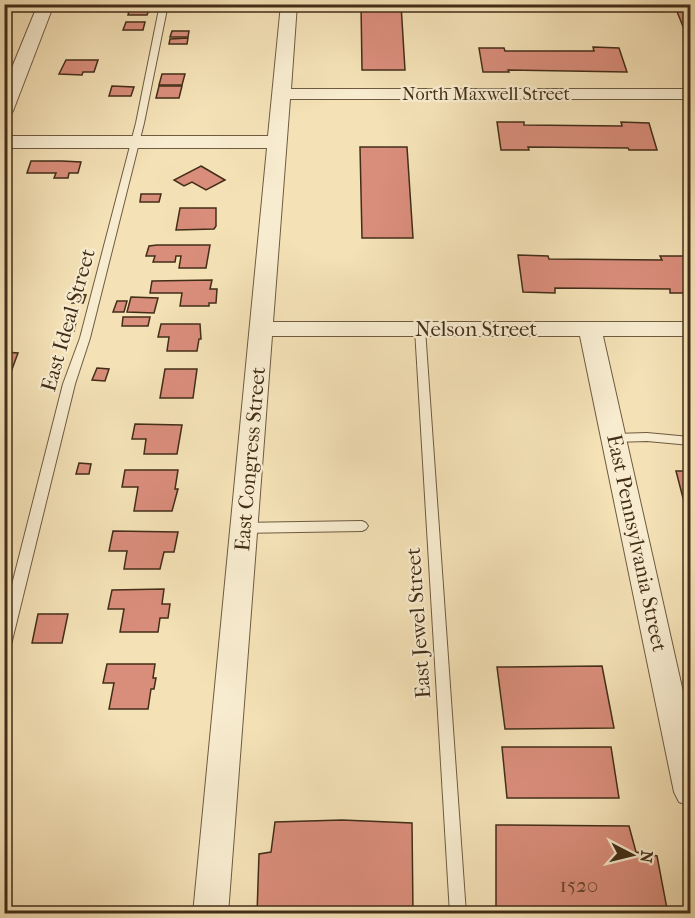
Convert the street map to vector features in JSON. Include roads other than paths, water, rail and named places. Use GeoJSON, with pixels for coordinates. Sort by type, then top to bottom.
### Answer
{"type":"FeatureCollection","features":[{"type":"Feature","properties":{"kind":"street"},"geometry":{"type":"LineString","coordinates":[[4,111],[46,4]]}},
{"type":"Feature","properties":{"kind":"street","name":"East Congress Street"},"geometry":{"type":"LineString","coordinates":[[210,914],[289,4]]}},
{"type":"Feature","properties":{"kind":"street","name":"North Maxwell Street"},"geometry":{"type":"LineString","coordinates":[[281,94],[690,94]]}},
{"type":"Feature","properties":{"kind":"street"},"geometry":{"type":"LineString","coordinates":[[4,142],[277,142]]}},
{"type":"Feature","properties":{"kind":"street","name":"Nelson Street"},"geometry":{"type":"LineString","coordinates":[[261,329],[690,329]]}},
{"type":"Feature","properties":{"kind":"street","name":"East Pennsylvania Street"},"geometry":{"type":"LineString","coordinates":[[590,329],[690,792]]}},
{"type":"Feature","properties":{"kind":"lane","name":"East Ideal Street"},"geometry":{"type":"LineString","coordinates":[[4,645],[69,384],[85,338],[134,142],[164,4]]}},
{"type":"Feature","properties":{"kind":"lane","name":"East Jewel Street"},"geometry":{"type":"LineString","coordinates":[[420,329],[458,914]]}},
{"type":"Feature","properties":{"kind":"lane"},"geometry":{"type":"LineString","coordinates":[[614,438],[647,437],[690,441]]}},
{"type":"Feature","properties":{"kind":"lane"},"geometry":{"type":"LineString","coordinates":[[244,528],[362,526]]}}]}
